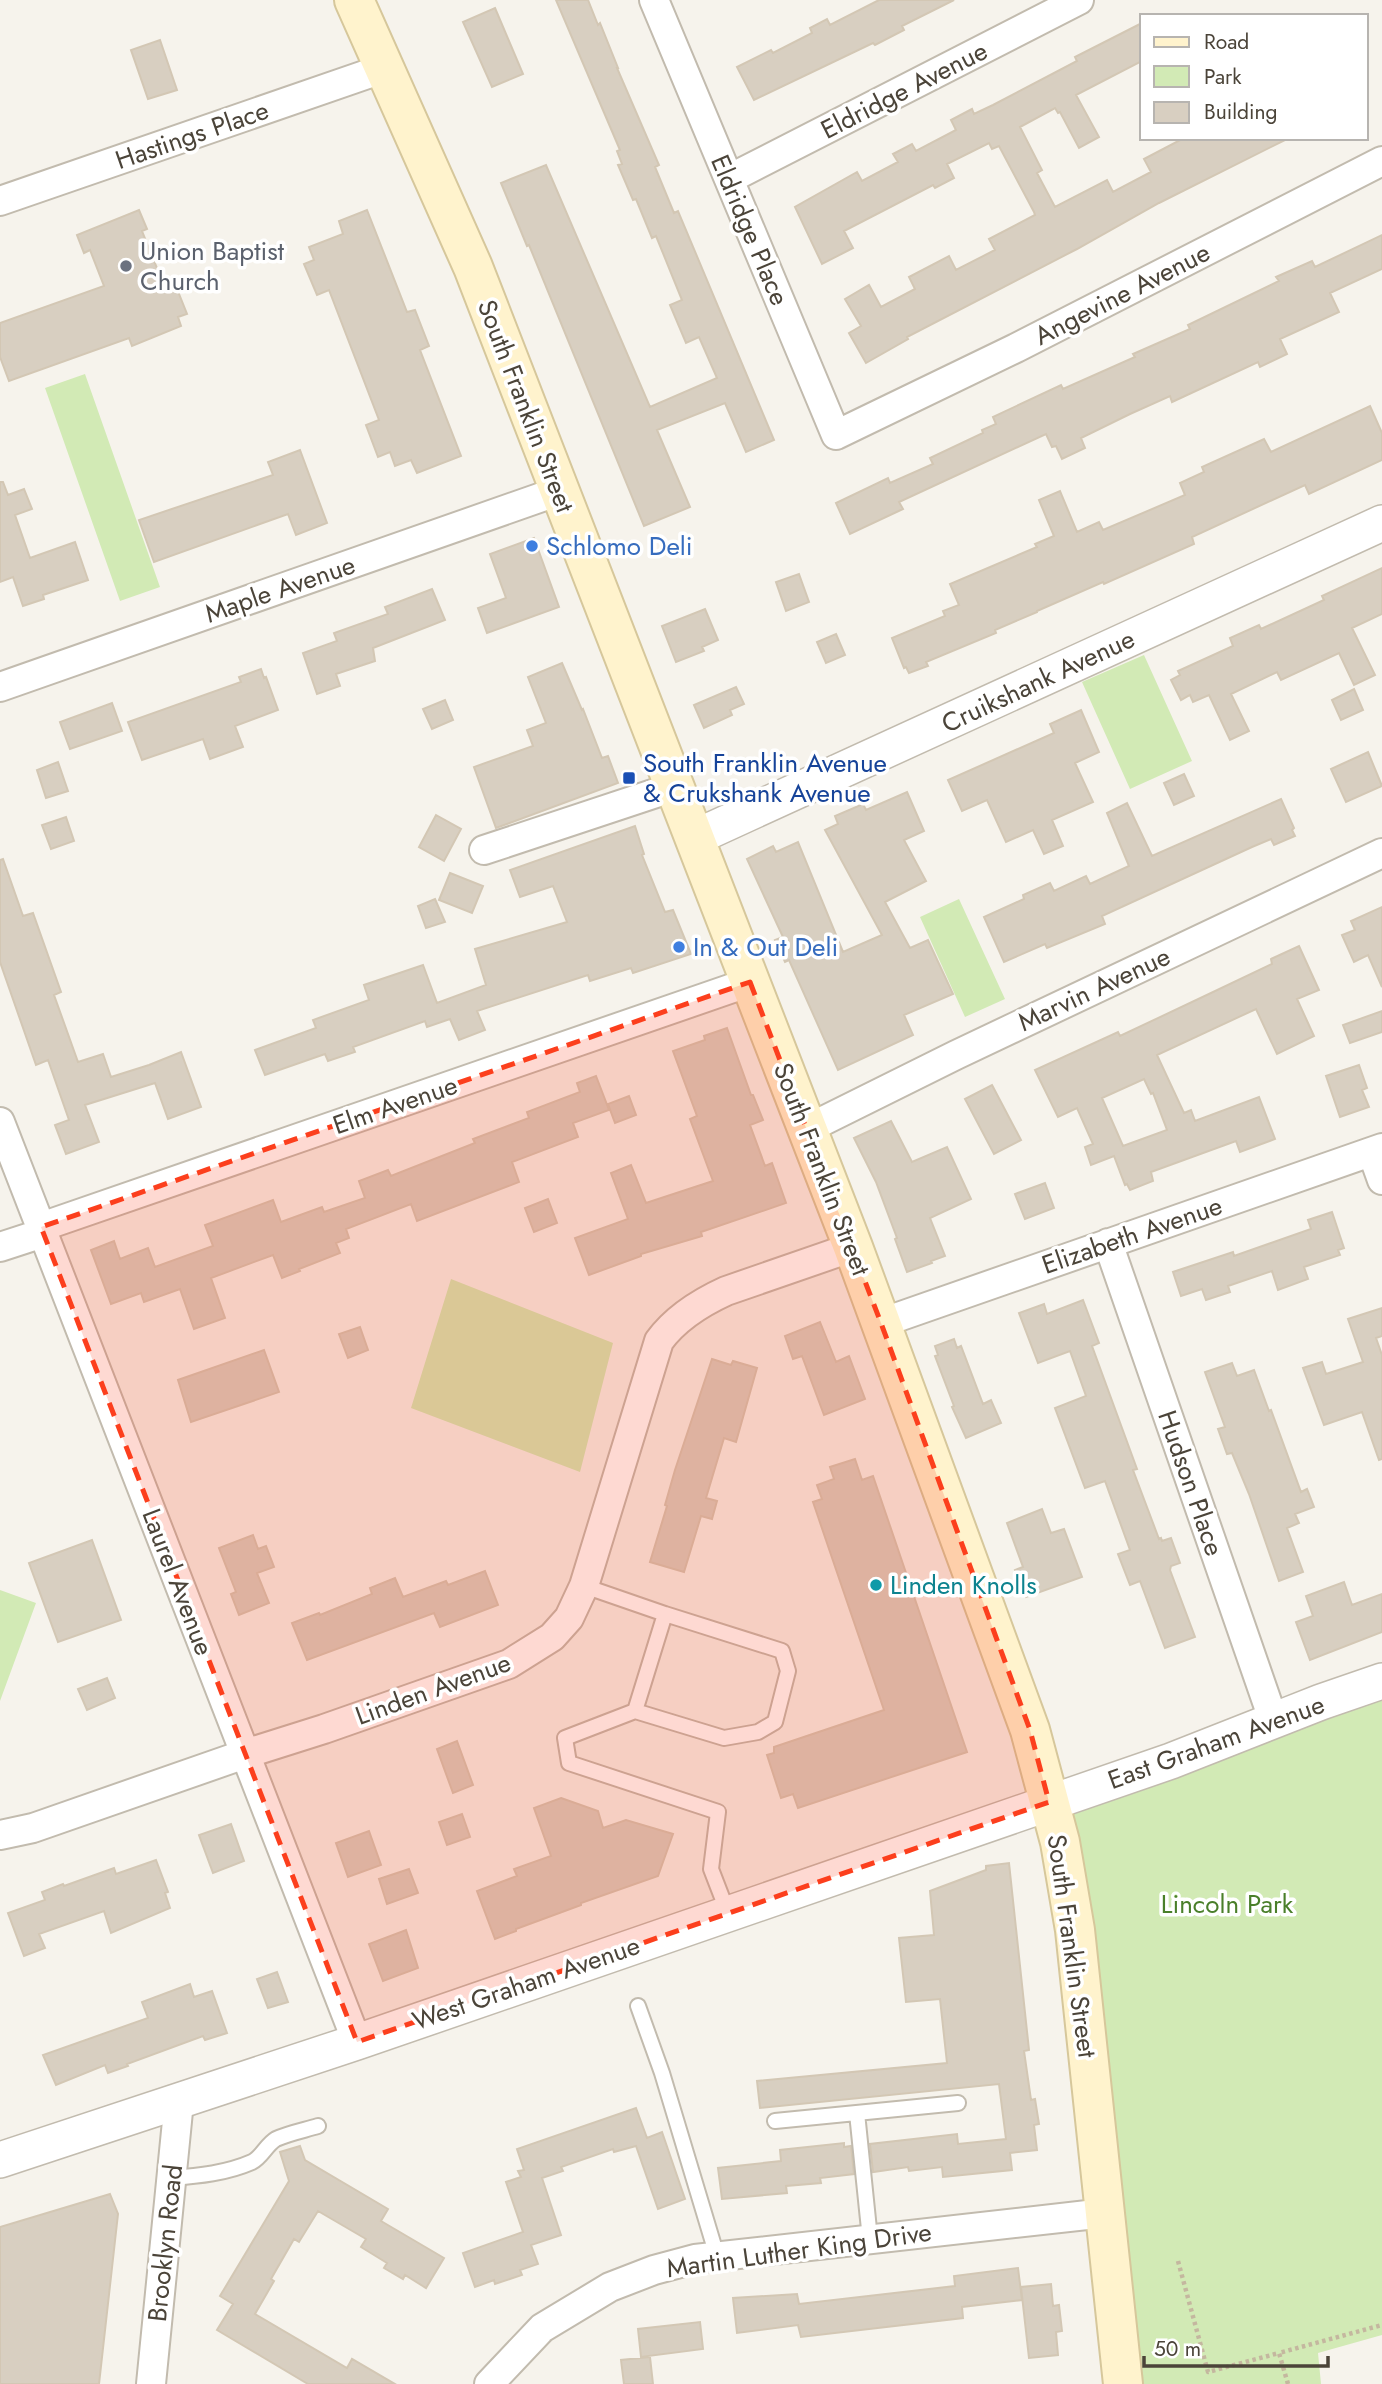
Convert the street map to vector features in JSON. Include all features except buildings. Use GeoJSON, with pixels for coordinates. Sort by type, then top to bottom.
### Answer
{"type":"FeatureCollection","features":[{"type":"Feature","properties":{"kind":"main road","name":"South Franklin Street"},"geometry":{"type":"LineString","coordinates":[[354,0],[473,267],[853,1247],[1030,1730],[1060,1842],[1075,1930],[1124,2384]]}},
{"type":"Feature","properties":{"kind":"street","name":"Eldridge Place"},"geometry":{"type":"LineString","coordinates":[[654,0],[836,435],[860,424]]}},
{"type":"Feature","properties":{"kind":"street","name":"Eldridge Avenue"},"geometry":{"type":"LineString","coordinates":[[729,179],[1079,0]]}},
{"type":"Feature","properties":{"kind":"street","name":"Hastings Place"},"geometry":{"type":"LineString","coordinates":[[0,201],[385,68]]}},
{"type":"Feature","properties":{"kind":"street","name":"Angevine Avenue"},"geometry":{"type":"LineString","coordinates":[[860,424],[1016,348],[1382,161]]}},
{"type":"Feature","properties":{"kind":"street","name":"Maple Avenue"},"geometry":{"type":"LineString","coordinates":[[0,687],[559,491]]}},
{"type":"Feature","properties":{"kind":"street","name":"Cruikshank Avenue"},"geometry":{"type":"LineString","coordinates":[[694,838],[1382,523]]}},
{"type":"Feature","properties":{"kind":"street"},"geometry":{"type":"LineString","coordinates":[[484,850],[674,787]]}},
{"type":"Feature","properties":{"kind":"street","name":"Marvin Avenue"},"geometry":{"type":"LineString","coordinates":[[807,1129],[956,1055],[1382,853]]}},
{"type":"Feature","properties":{"kind":"street","name":"Elm Avenue"},"geometry":{"type":"LineString","coordinates":[[0,1247],[750,982]]}},
{"type":"Feature","properties":{"kind":"street","name":"Laurel Avenue"},"geometry":{"type":"LineString","coordinates":[[0,1122],[357,2042]]}},
{"type":"Feature","properties":{"kind":"street"},"geometry":{"type":"LineString","coordinates":[[1377,1150],[1382,1180]]}},
{"type":"Feature","properties":{"kind":"street","name":"Elizabeth Avenue"},"geometry":{"type":"LineString","coordinates":[[881,1323],[1377,1150]]}},
{"type":"Feature","properties":{"kind":"street","name":"Hudson Place"},"geometry":{"type":"LineString","coordinates":[[1108,1243],[1274,1722]]}},
{"type":"Feature","properties":{"kind":"street","name":"Linden Avenue"},"geometry":{"type":"LineString","coordinates":[[0,1835],[33,1828],[509,1664],[552,1637],[569,1618],[584,1586],[659,1341],[668,1329],[726,1291],[853,1247]]}},
{"type":"Feature","properties":{"kind":"street","name":"East Graham Avenue"},"geometry":{"type":"LineString","coordinates":[[1049,1802],[1171,1761],[1382,1681]]}},
{"type":"Feature","properties":{"kind":"street","name":"West Graham Avenue"},"geometry":{"type":"LineString","coordinates":[[0,2160],[357,2042],[1049,1802]]}},
{"type":"Feature","properties":{"kind":"street","name":"Brooklyn Road"},"geometry":{"type":"LineString","coordinates":[[151,2384],[179,2101]]}},
{"type":"Feature","properties":{"kind":"street","name":"Martin Luther King Drive"},"geometry":{"type":"LineString","coordinates":[[489,2384],[542,2328],[610,2287],[654,2270],[717,2256],[1105,2213]]}},
{"type":"Feature","properties":{"kind":"lane"},"geometry":{"type":"LineString","coordinates":[[584,1586],[782,1651],[788,1671],[775,1723],[758,1732],[724,1738],[635,1711],[565,1738],[569,1763],[718,1812],[711,1868],[728,1913]]}},
{"type":"Feature","properties":{"kind":"lane"},"geometry":{"type":"LineString","coordinates":[[635,1711],[665,1614]]}},
{"type":"Feature","properties":{"kind":"lane"},"geometry":{"type":"LineString","coordinates":[[638,2006],[662,2073],[717,2256]]}},
{"type":"Feature","properties":{"kind":"lane"},"geometry":{"type":"LineString","coordinates":[[775,2121],[958,2103]]}},
{"type":"Feature","properties":{"kind":"lane"},"geometry":{"type":"LineString","coordinates":[[857,2113],[870,2239]]}},
{"type":"Feature","properties":{"kind":"lane"},"geometry":{"type":"LineString","coordinates":[[171,2178],[201,2176],[250,2162],[258,2158],[276,2139],[318,2126]]}},
{"type":"Feature","properties":{"kind":"path"},"geometry":{"type":"LineString","coordinates":[[1178,2261],[1208,2372],[1382,2325]]}},
{"type":"Feature","properties":{"kind":"path"},"geometry":{"type":"LineString","coordinates":[[1279,2353],[1288,2384]]}},
{"type":"Feature","properties":{"kind":"highlighted area"},"geometry":{"type":"Polygon","coordinates":[[[750,982],[881,1323],[1030,1730],[1049,1802],[357,2042],[41,1227],[750,982]]]}},
{"type":"Feature","properties":{"kind":"green space"},"geometry":{"type":"Polygon","coordinates":[[[85,374],[160,587],[120,601],[45,388],[85,374]]]}},
{"type":"Feature","properties":{"kind":"green space"},"geometry":{"type":"Polygon","coordinates":[[[1144,655],[1192,761],[1130,789],[1082,682],[1144,655]]]}},
{"type":"Feature","properties":{"kind":"green space"},"geometry":{"type":"Polygon","coordinates":[[[959,899],[1005,999],[965,1017],[920,917],[959,899]]]}},
{"type":"Feature","properties":{"kind":"green space"},"geometry":{"type":"Polygon","coordinates":[[[451,1279],[613,1343],[580,1472],[411,1408],[451,1279]]]}},
{"type":"Feature","properties":{"kind":"green space"},"geometry":{"type":"Polygon","coordinates":[[[0,1590],[36,1603],[0,1701],[0,1590]]]}},
{"type":"Feature","properties":{"kind":"green space","name":"Lincoln Park"},"geometry":{"type":"Polygon","coordinates":[[[1382,1681],[1382,2335],[1318,2353],[1321,2384],[1123,2384],[1049,1802],[1382,1681]]]}},
{"type":"Feature","properties":{"kind":"place","name":"Union Baptist Church"},"geometry":{"type":"Point","coordinates":[126,266]}},
{"type":"Feature","properties":{"kind":"place","name":"Schlomo Deli"},"geometry":{"type":"Point","coordinates":[532,546]}},
{"type":"Feature","properties":{"kind":"place","name":"South Franklin Avenue & Crukshank Avenue"},"geometry":{"type":"Point","coordinates":[629,778]}},
{"type":"Feature","properties":{"kind":"place","name":"In & Out Deli"},"geometry":{"type":"Point","coordinates":[679,947]}},
{"type":"Feature","properties":{"kind":"place","name":"Linden Knolls"},"geometry":{"type":"Point","coordinates":[876,1585]}}]}
